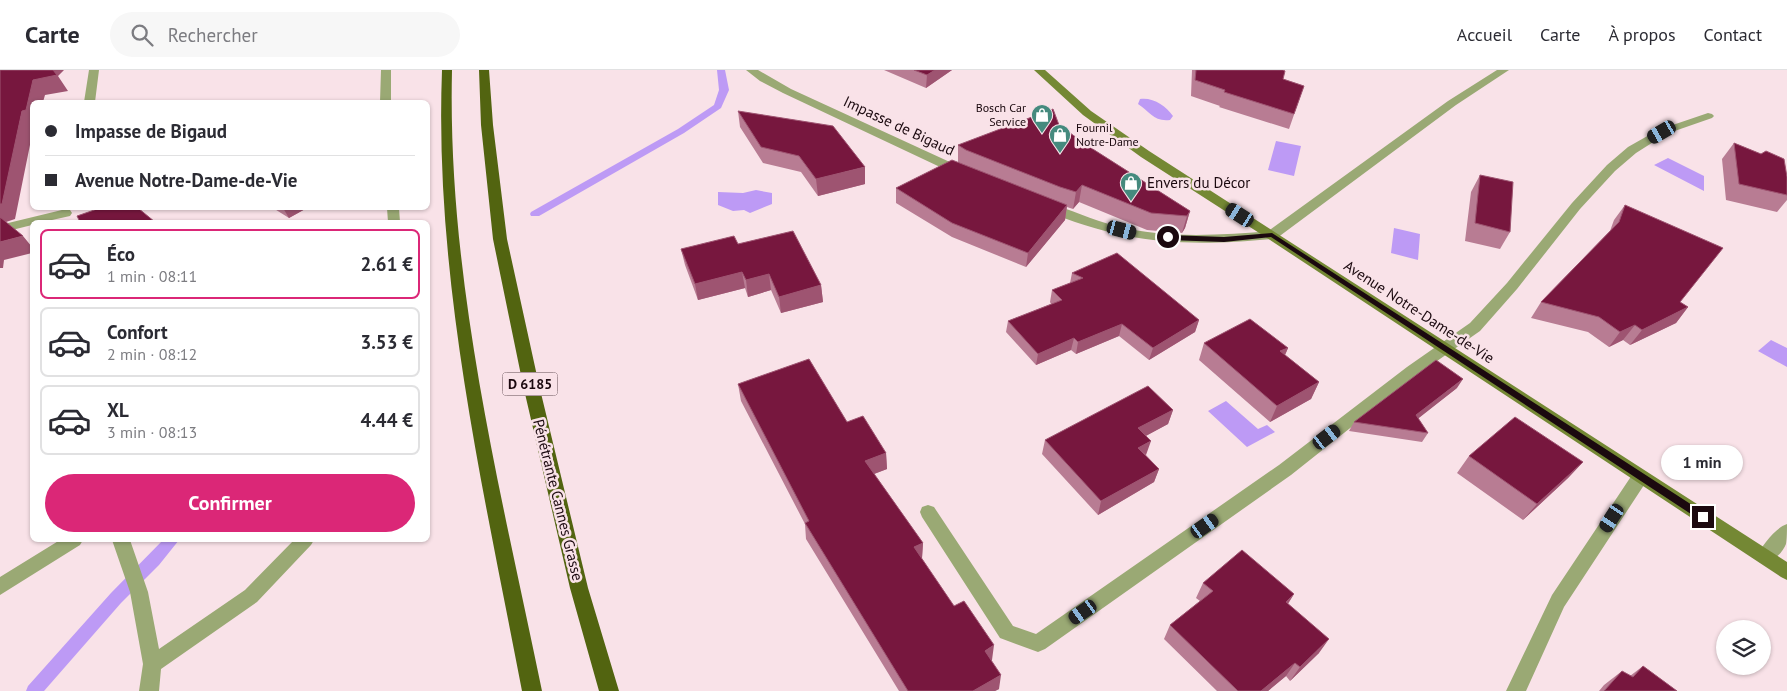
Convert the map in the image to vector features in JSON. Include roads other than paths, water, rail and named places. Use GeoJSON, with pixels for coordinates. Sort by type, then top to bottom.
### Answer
{"type":"FeatureCollection","features":[{"type":"Feature","properties":{"kind":"highway"},"geometry":{"type":"LineString","coordinates":[[447,70],[446,164],[457,273],[480,429],[532,691]]}},
{"type":"Feature","properties":{"kind":"highway","name":"Pénétrante Cannes Grasse"},"geometry":{"type":"LineString","coordinates":[[484,70],[487,125],[500,239],[530,385],[579,588],[609,691]]}},
{"type":"Feature","properties":{"kind":"main road","name":"Avenue Notre-Dame-de-Vie"},"geometry":{"type":"LineString","coordinates":[[1039,70],[1087,113],[1145,154],[1787,572]]}},
{"type":"Feature","properties":{"kind":"street"},"geometry":{"type":"LineString","coordinates":[[90,100],[94,70]]}},
{"type":"Feature","properties":{"kind":"street"},"geometry":{"type":"LineString","coordinates":[[386,70],[386,100]]}},
{"type":"Feature","properties":{"kind":"street","name":"Impasse de Bigaud"},"geometry":{"type":"LineString","coordinates":[[751,70],[787,91],[975,178]]}},
{"type":"Feature","properties":{"kind":"street"},"geometry":{"type":"LineString","coordinates":[[1038,203],[1073,218],[1138,235],[1183,239],[1224,239],[1272,235],[1452,103],[1504,70]]}},
{"type":"Feature","properties":{"kind":"street"},"geometry":{"type":"LineString","coordinates":[[928,512],[1007,632],[1038,643],[1285,470],[1443,348],[1475,327],[1512,286],[1576,206],[1611,168],[1632,150],[1662,132],[1708,116]]}},
{"type":"Feature","properties":{"kind":"street"},"geometry":{"type":"LineString","coordinates":[[40,220],[66,214]]}},
{"type":"Feature","properties":{"kind":"street"},"geometry":{"type":"LineString","coordinates":[[0,229],[30,222]]}},
{"type":"Feature","properties":{"kind":"street"},"geometry":{"type":"LineString","coordinates":[[1516,691],[1558,600],[1640,478]]}},
{"type":"Feature","properties":{"kind":"street"},"geometry":{"type":"LineString","coordinates":[[1765,557],[1787,531]]}},
{"type":"Feature","properties":{"kind":"street"},"geometry":{"type":"LineString","coordinates":[[0,587],[71,542]]}},
{"type":"Feature","properties":{"kind":"street"},"geometry":{"type":"LineString","coordinates":[[121,542],[139,592],[152,664],[149,691]]}},
{"type":"Feature","properties":{"kind":"street"},"geometry":{"type":"LineString","coordinates":[[152,664],[250,596],[303,542]]}},
{"type":"Feature","properties":{"kind":"waterway"},"geometry":{"type":"LineString","coordinates":[[535,214],[681,131],[718,106],[724,90],[721,70]]}},
{"type":"Feature","properties":{"kind":"waterway"},"geometry":{"type":"LineString","coordinates":[[34,691],[116,598],[154,561],[170,542]]}},
{"type":"Feature","properties":{"kind":"place","name":"Bosch Car Service"},"geometry":{"type":"Point","coordinates":[1042,134]}},
{"type":"Feature","properties":{"kind":"place","name":"Fournil Notre-Dame"},"geometry":{"type":"Point","coordinates":[1060,154]}},
{"type":"Feature","properties":{"kind":"place","name":"Envers du Décor"},"geometry":{"type":"Point","coordinates":[1131,202]}}]}
